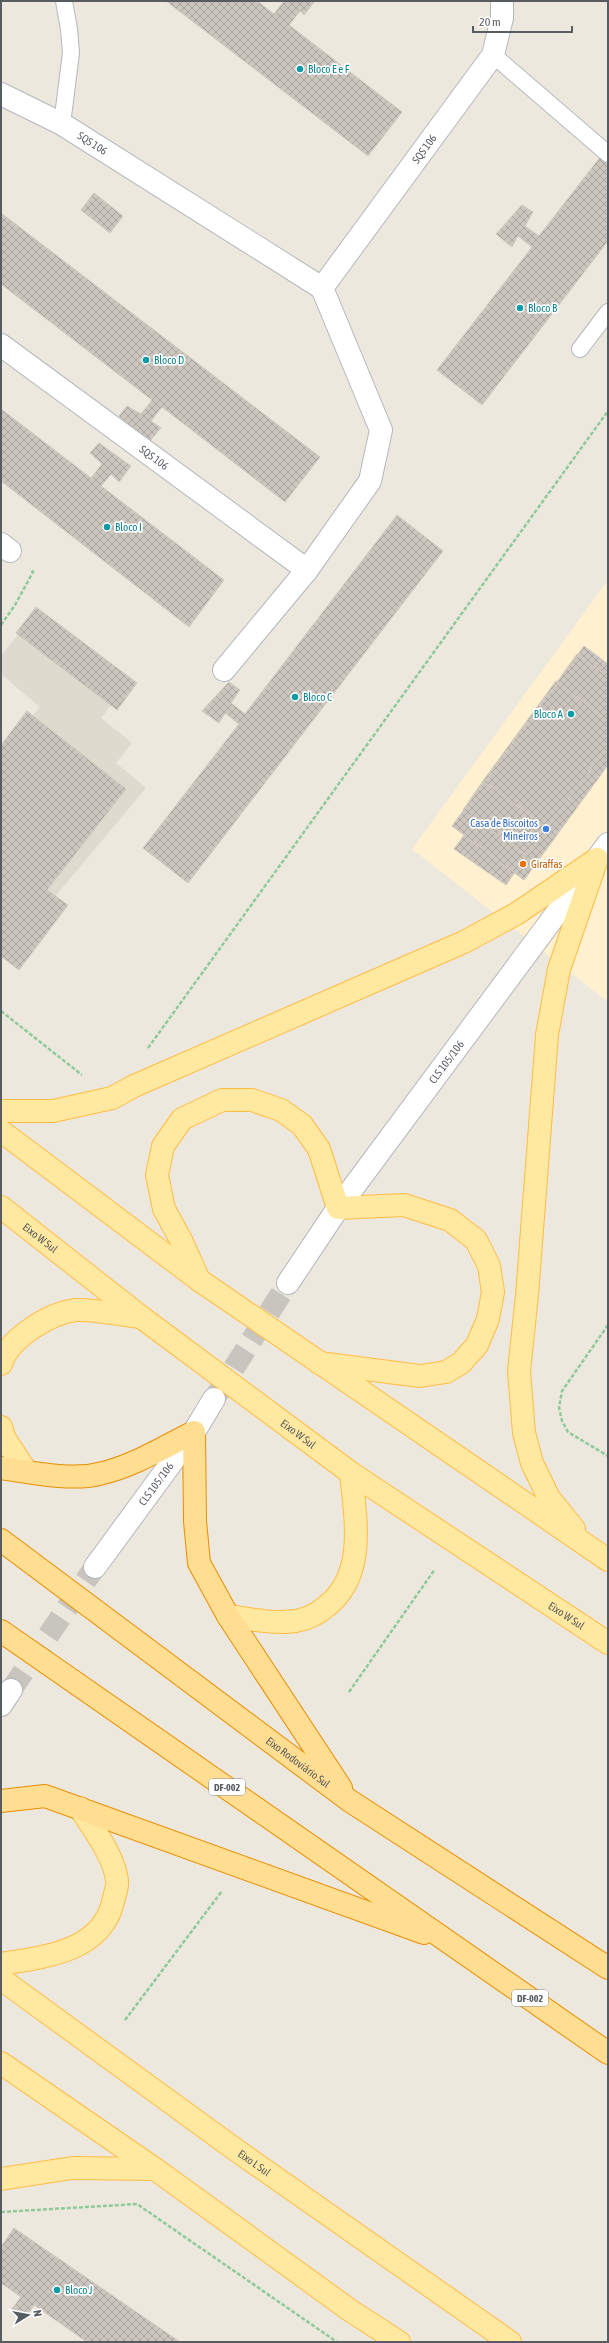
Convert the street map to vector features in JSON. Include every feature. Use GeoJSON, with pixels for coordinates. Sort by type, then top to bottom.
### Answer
{"type":"FeatureCollection","features":[{"type":"Feature","properties":{"kind":"highway"},"geometry":{"type":"LineString","coordinates":[[1,1468],[72,1476],[98,1474],[132,1462],[194,1432],[195,1521],[199,1563],[228,1616],[350,1800]]}},
{"type":"Feature","properties":{"kind":"highway","name":"Eixo Rodoviário Sul"},"geometry":{"type":"LineString","coordinates":[[1,1540],[350,1800],[608,1968]]}},
{"type":"Feature","properties":{"kind":"highway","name":"DF-002"},"geometry":{"type":"LineString","coordinates":[[1,1631],[453,1943],[608,2053]]}},
{"type":"Feature","properties":{"kind":"highway"},"geometry":{"type":"LineString","coordinates":[[1,1801],[45,1796],[453,1943]]}},
{"type":"Feature","properties":{"kind":"main road"},"geometry":{"type":"LineString","coordinates":[[1,1112],[53,1110],[112,1098],[134,1086],[400,972],[464,942],[516,914],[603,851]]}},
{"type":"Feature","properties":{"kind":"main road"},"geometry":{"type":"LineString","coordinates":[[588,1546],[549,1498],[532,1463],[524,1433],[518,1371],[527,1295],[547,1035],[559,969],[603,851]]}},
{"type":"Feature","properties":{"kind":"main road"},"geometry":{"type":"LineString","coordinates":[[199,1280],[181,1240],[164,1209],[157,1175],[163,1146],[182,1120],[222,1100],[252,1100],[281,1110],[302,1125],[319,1149],[338,1208],[404,1205],[450,1220],[476,1240],[489,1266],[492,1292],[488,1319],[477,1345],[461,1363],[446,1372],[420,1376],[319,1363]]}},
{"type":"Feature","properties":{"kind":"main road"},"geometry":{"type":"LineString","coordinates":[[1,1131],[199,1280],[608,1560]]}},
{"type":"Feature","properties":{"kind":"main road","name":"Eixo W Sul"},"geometry":{"type":"LineString","coordinates":[[1,1208],[141,1317],[350,1473],[608,1643]]}},
{"type":"Feature","properties":{"kind":"main road"},"geometry":{"type":"LineString","coordinates":[[1,1364],[3,1357],[22,1335],[45,1321],[76,1310],[141,1317]]}},
{"type":"Feature","properties":{"kind":"main road"},"geometry":{"type":"LineString","coordinates":[[1,1427],[4,1439],[26,1471]]}},
{"type":"Feature","properties":{"kind":"main road"},"geometry":{"type":"LineString","coordinates":[[228,1616],[270,1622],[296,1621],[318,1614],[340,1596],[350,1577],[356,1553],[350,1473]]}},
{"type":"Feature","properties":{"kind":"main road"},"geometry":{"type":"LineString","coordinates":[[1,1964],[58,1955],[91,1938],[110,1916],[117,1882],[106,1850],[80,1808]]}},
{"type":"Feature","properties":{"kind":"main road","name":"Eixo L Sul"},"geometry":{"type":"LineString","coordinates":[[1,1979],[236,2150],[510,2342]]}},
{"type":"Feature","properties":{"kind":"main road"},"geometry":{"type":"LineString","coordinates":[[1,2063],[155,2169],[351,2310],[399,2342]]}},
{"type":"Feature","properties":{"kind":"main road"},"geometry":{"type":"LineString","coordinates":[[1,2179],[72,2168],[155,2169]]}},
{"type":"Feature","properties":{"kind":"street","name":"SQS 106"},"geometry":{"type":"LineString","coordinates":[[1,94],[62,124],[322,288],[493,56],[502,18],[502,1]]}},
{"type":"Feature","properties":{"kind":"street"},"geometry":{"type":"LineString","coordinates":[[224,670],[307,570],[370,481],[381,430],[322,288]]}},
{"type":"Feature","properties":{"kind":"street","name":"SQS 106"},"geometry":{"type":"LineString","coordinates":[[1,345],[307,570]]}},
{"type":"Feature","properties":{"kind":"street","name":"CLS 105/106"},"geometry":{"type":"LineString","coordinates":[[288,1283],[338,1208],[603,851]]}},
{"type":"Feature","properties":{"kind":"street","name":"CLS 105/106"},"geometry":{"type":"LineString","coordinates":[[95,1567],[194,1432],[214,1399]]}},
{"type":"Feature","properties":{"kind":"lane"},"geometry":{"type":"LineString","coordinates":[[62,124],[71,54],[69,29],[64,1]]}},
{"type":"Feature","properties":{"kind":"lane"},"geometry":{"type":"LineString","coordinates":[[493,56],[608,154]]}},
{"type":"Feature","properties":{"kind":"lane"},"geometry":{"type":"LineString","coordinates":[[580,349],[608,312]]}},
{"type":"Feature","properties":{"kind":"path"},"geometry":{"type":"LineString","coordinates":[[144,1053],[608,411]]}},
{"type":"Feature","properties":{"kind":"path"},"geometry":{"type":"LineString","coordinates":[[1,624],[33,572],[6,548]]}},
{"type":"Feature","properties":{"kind":"path"},"geometry":{"type":"LineString","coordinates":[[1,1010],[112,1098]]}},
{"type":"Feature","properties":{"kind":"path"},"geometry":{"type":"LineString","coordinates":[[608,1325],[562,1391],[559,1407],[562,1422],[568,1432],[608,1456]]}},
{"type":"Feature","properties":{"kind":"path"},"geometry":{"type":"LineString","coordinates":[[349,1692],[435,1569]]}},
{"type":"Feature","properties":{"kind":"path"},"geometry":{"type":"LineString","coordinates":[[125,2020],[224,1888]]}},
{"type":"Feature","properties":{"kind":"path"},"geometry":{"type":"LineString","coordinates":[[1,2212],[137,2204],[336,2342]]}},
{"type":"Feature","properties":{"kind":"shaded area"},"geometry":{"type":"Polygon","coordinates":[[[608,580],[608,1002],[412,849],[608,580]]]}},
{"type":"Feature","properties":{"kind":"shaded area"},"geometry":{"type":"Polygon","coordinates":[[[28,623],[117,698],[101,718],[132,743],[116,763],[146,788],[1,961],[1,754],[40,707],[1,674],[1,655],[28,623]]]}},
{"type":"Feature","properties":{"kind":"building","name":"Bloco E e F"},"geometry":{"type":"Polygon","coordinates":[[[166,1],[257,1],[274,14],[284,1],[315,1],[304,15],[300,11],[289,25],[402,112],[368,156],[166,1]]]}},
{"type":"Feature","properties":{"kind":"building","name":"Bloco B"},"geometry":{"type":"Polygon","coordinates":[[[608,147],[608,241],[482,405],[437,370],[532,247],[518,236],[512,247],[496,234],[522,205],[533,212],[525,226],[539,236],[608,147]]]}},
{"type":"Feature","properties":{"kind":"building"},"geometry":{"type":"Polygon","coordinates":[[[94,193],[123,216],[110,233],[81,210],[94,193]]]}},
{"type":"Feature","properties":{"kind":"building","name":"Bloco D"},"geometry":{"type":"Polygon","coordinates":[[[1,213],[320,457],[285,502],[162,407],[151,421],[161,428],[149,442],[119,416],[127,406],[141,414],[152,400],[1,284],[1,213]]]}},
{"type":"Feature","properties":{"kind":"building","name":"Bloco I"},"geometry":{"type":"Polygon","coordinates":[[[1,409],[91,478],[102,464],[90,453],[99,443],[131,466],[119,482],[111,474],[101,486],[224,580],[189,627],[1,481],[1,409]]]}},
{"type":"Feature","properties":{"kind":"building","name":"Bloco C"},"geometry":{"type":"Polygon","coordinates":[[[397,515],[443,551],[188,883],[143,848],[239,724],[225,713],[219,723],[202,711],[229,682],[240,690],[231,703],[245,714],[397,515]]]}},
{"type":"Feature","properties":{"kind":"building"},"geometry":{"type":"Polygon","coordinates":[[[36,607],[137,683],[117,710],[16,633],[36,607]]]}},
{"type":"Feature","properties":{"kind":"building","name":"Bloco A"},"geometry":{"type":"Polygon","coordinates":[[[584,646],[608,664],[608,765],[524,880],[452,826],[584,646]]]}},
{"type":"Feature","properties":{"kind":"building"},"geometry":{"type":"Polygon","coordinates":[[[577,654],[608,677],[608,721],[557,682],[577,654]]]}},
{"type":"Feature","properties":{"kind":"building"},"geometry":{"type":"Polygon","coordinates":[[[556,681],[608,721],[608,745],[548,828],[483,781],[556,681]]]}},
{"type":"Feature","properties":{"kind":"building"},"geometry":{"type":"Polygon","coordinates":[[[27,711],[126,789],[47,890],[68,905],[19,970],[1,956],[1,745],[27,711]]]}},
{"type":"Feature","properties":{"kind":"building"},"geometry":{"type":"Polygon","coordinates":[[[483,781],[548,828],[527,855],[463,810],[483,781]]]}},
{"type":"Feature","properties":{"kind":"building"},"geometry":{"type":"Polygon","coordinates":[[[476,819],[527,855],[506,885],[454,849],[476,819]]]}},
{"type":"Feature","properties":{"kind":"building","name":"Bloco J"},"geometry":{"type":"Polygon","coordinates":[[[14,2228],[180,2342],[87,2342],[34,2305],[25,2319],[11,2310],[21,2297],[1,2283],[1,2247],[14,2228]]]}},
{"type":"Feature","properties":{"kind":"tunnel"},"geometry":{"type":"LineString","coordinates":[[216,1396],[288,1283]]}},
{"type":"Feature","properties":{"kind":"tunnel"},"geometry":{"type":"LineString","coordinates":[[11,1690],[95,1567]]}},
{"type":"Feature","properties":{"kind":"place","name":"Bloco E e F"},"geometry":{"type":"Point","coordinates":[300,69]}},
{"type":"Feature","properties":{"kind":"place","name":"Bloco B"},"geometry":{"type":"Point","coordinates":[520,308]}},
{"type":"Feature","properties":{"kind":"place","name":"Bloco D"},"geometry":{"type":"Point","coordinates":[146,360]}},
{"type":"Feature","properties":{"kind":"place","name":"Bloco I"},"geometry":{"type":"Point","coordinates":[107,527]}},
{"type":"Feature","properties":{"kind":"place","name":"Bloco C"},"geometry":{"type":"Point","coordinates":[295,697]}},
{"type":"Feature","properties":{"kind":"place","name":"Bloco A"},"geometry":{"type":"Point","coordinates":[571,714]}},
{"type":"Feature","properties":{"kind":"place","name":"Casa de Biscoitos Mineiros"},"geometry":{"type":"Point","coordinates":[546,829]}},
{"type":"Feature","properties":{"kind":"place","name":"Giraffas"},"geometry":{"type":"Point","coordinates":[523,864]}},
{"type":"Feature","properties":{"kind":"place","name":"Bloco J"},"geometry":{"type":"Point","coordinates":[57,2290]}}]}
